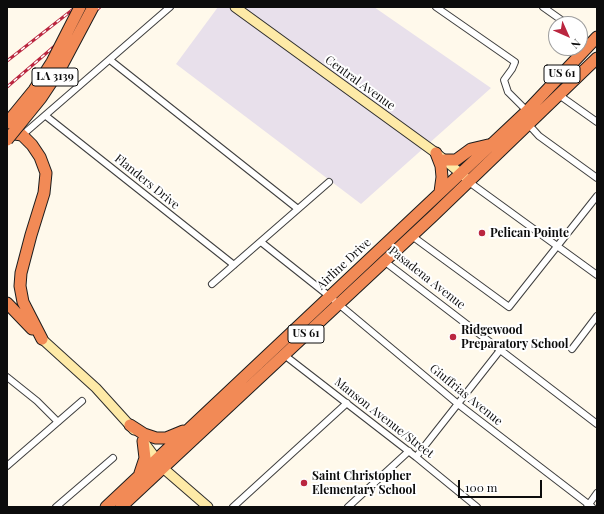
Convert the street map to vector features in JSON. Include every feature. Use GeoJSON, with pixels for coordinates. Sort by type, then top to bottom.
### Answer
{"type":"FeatureCollection","features":[{"type":"Feature","properties":{"kind":"highway","name":"LA 3139"},"geometry":{"type":"LineString","coordinates":[[7,123],[34,90],[52,62],[80,7]]}},
{"type":"Feature","properties":{"kind":"highway","name":"LA 3139"},"geometry":{"type":"LineString","coordinates":[[7,140],[37,104],[59,71],[93,7]]}},
{"type":"Feature","properties":{"kind":"highway","name":"Airline Drive"},"geometry":{"type":"LineString","coordinates":[[106,507],[140,475],[160,463],[280,351],[329,296],[527,111],[597,37]]}},
{"type":"Feature","properties":{"kind":"highway","name":"Airline Drive"},"geometry":{"type":"LineString","coordinates":[[121,507],[191,428],[280,351],[338,304],[469,182],[597,58]]}},
{"type":"Feature","properties":{"kind":"highway"},"geometry":{"type":"LineString","coordinates":[[556,98],[559,87],[557,78]]}},
{"type":"Feature","properties":{"kind":"highway"},"geometry":{"type":"LineString","coordinates":[[7,133],[22,136],[32,144],[40,157],[46,173],[44,193],[21,273],[20,286],[23,302],[42,339]]}},
{"type":"Feature","properties":{"kind":"highway"},"geometry":{"type":"LineString","coordinates":[[440,192],[442,177],[440,156],[456,160],[471,149],[491,144]]}},
{"type":"Feature","properties":{"kind":"highway"},"geometry":{"type":"LineString","coordinates":[[7,303],[42,339]]}},
{"type":"Feature","properties":{"kind":"highway"},"geometry":{"type":"LineString","coordinates":[[130,426],[144,434],[162,438],[178,434],[191,428]]}},
{"type":"Feature","properties":{"kind":"highway"},"geometry":{"type":"LineString","coordinates":[[140,475],[145,458],[143,441]]}},
{"type":"Feature","properties":{"kind":"main road","name":"Central Avenue"},"geometry":{"type":"LineString","coordinates":[[234,7],[440,156],[469,182]]}},
{"type":"Feature","properties":{"kind":"main road"},"geometry":{"type":"LineString","coordinates":[[42,339],[96,388],[143,441],[160,463],[208,507]]}},
{"type":"Feature","properties":{"kind":"street"},"geometry":{"type":"LineString","coordinates":[[27,131],[170,7]]}},
{"type":"Feature","properties":{"kind":"street"},"geometry":{"type":"LineString","coordinates":[[436,7],[515,62],[512,70],[504,80],[508,92],[527,111]]}},
{"type":"Feature","properties":{"kind":"street"},"geometry":{"type":"LineString","coordinates":[[543,7],[555,16]]}},
{"type":"Feature","properties":{"kind":"street"},"geometry":{"type":"LineString","coordinates":[[110,60],[298,209]]}},
{"type":"Feature","properties":{"kind":"street"},"geometry":{"type":"LineString","coordinates":[[556,98],[597,122]]}},
{"type":"Feature","properties":{"kind":"street","name":"Flanders Drive"},"geometry":{"type":"LineString","coordinates":[[46,116],[234,265]]}},
{"type":"Feature","properties":{"kind":"street"},"geometry":{"type":"LineString","coordinates":[[529,125],[539,136],[597,178]]}},
{"type":"Feature","properties":{"kind":"street"},"geometry":{"type":"LineString","coordinates":[[212,284],[328,182]]}},
{"type":"Feature","properties":{"kind":"street"},"geometry":{"type":"LineString","coordinates":[[469,182],[597,275]]}},
{"type":"Feature","properties":{"kind":"street"},"geometry":{"type":"LineString","coordinates":[[412,236],[508,308],[597,196]]}},
{"type":"Feature","properties":{"kind":"street","name":"Giuffrias Avenue"},"geometry":{"type":"LineString","coordinates":[[261,242],[329,296],[458,404],[589,506]]}},
{"type":"Feature","properties":{"kind":"street","name":"Pasadena Avenue"},"geometry":{"type":"LineString","coordinates":[[376,252],[384,262],[501,349],[597,424]]}},
{"type":"Feature","properties":{"kind":"street"},"geometry":{"type":"LineString","coordinates":[[572,350],[597,316]]}},
{"type":"Feature","properties":{"kind":"street"},"geometry":{"type":"LineString","coordinates":[[416,457],[501,349]]}},
{"type":"Feature","properties":{"kind":"street","name":"Manson Avenue/Street"},"geometry":{"type":"LineString","coordinates":[[280,351],[409,451],[477,507]]}},
{"type":"Feature","properties":{"kind":"street"},"geometry":{"type":"LineString","coordinates":[[7,377],[37,401],[58,422]]}},
{"type":"Feature","properties":{"kind":"street"},"geometry":{"type":"LineString","coordinates":[[7,466],[82,401]]}},
{"type":"Feature","properties":{"kind":"street"},"geometry":{"type":"LineString","coordinates":[[233,507],[347,403]]}},
{"type":"Feature","properties":{"kind":"street"},"geometry":{"type":"LineString","coordinates":[[348,507],[409,451]]}},
{"type":"Feature","properties":{"kind":"street"},"geometry":{"type":"LineString","coordinates":[[56,507],[113,458]]}},
{"type":"Feature","properties":{"kind":"street"},"geometry":{"type":"LineString","coordinates":[[589,506],[597,493]]}},
{"type":"Feature","properties":{"kind":"shaded area"},"geometry":{"type":"Polygon","coordinates":[[[218,7],[374,7],[491,88],[361,204],[176,64],[218,7]]]}},
{"type":"Feature","properties":{"kind":"railway"},"geometry":{"type":"LineString","coordinates":[[7,61],[76,7]]}},
{"type":"Feature","properties":{"kind":"railway"},"geometry":{"type":"LineString","coordinates":[[7,87],[100,7]]}},
{"type":"Feature","properties":{"kind":"place","name":"Pelican Pointe"},"geometry":{"type":"Point","coordinates":[482,233]}},
{"type":"Feature","properties":{"kind":"place","name":"Ridgewood Preparatory School"},"geometry":{"type":"Point","coordinates":[453,337]}},
{"type":"Feature","properties":{"kind":"place","name":"Saint Christopher Elementary School"},"geometry":{"type":"Point","coordinates":[304,483]}}]}
